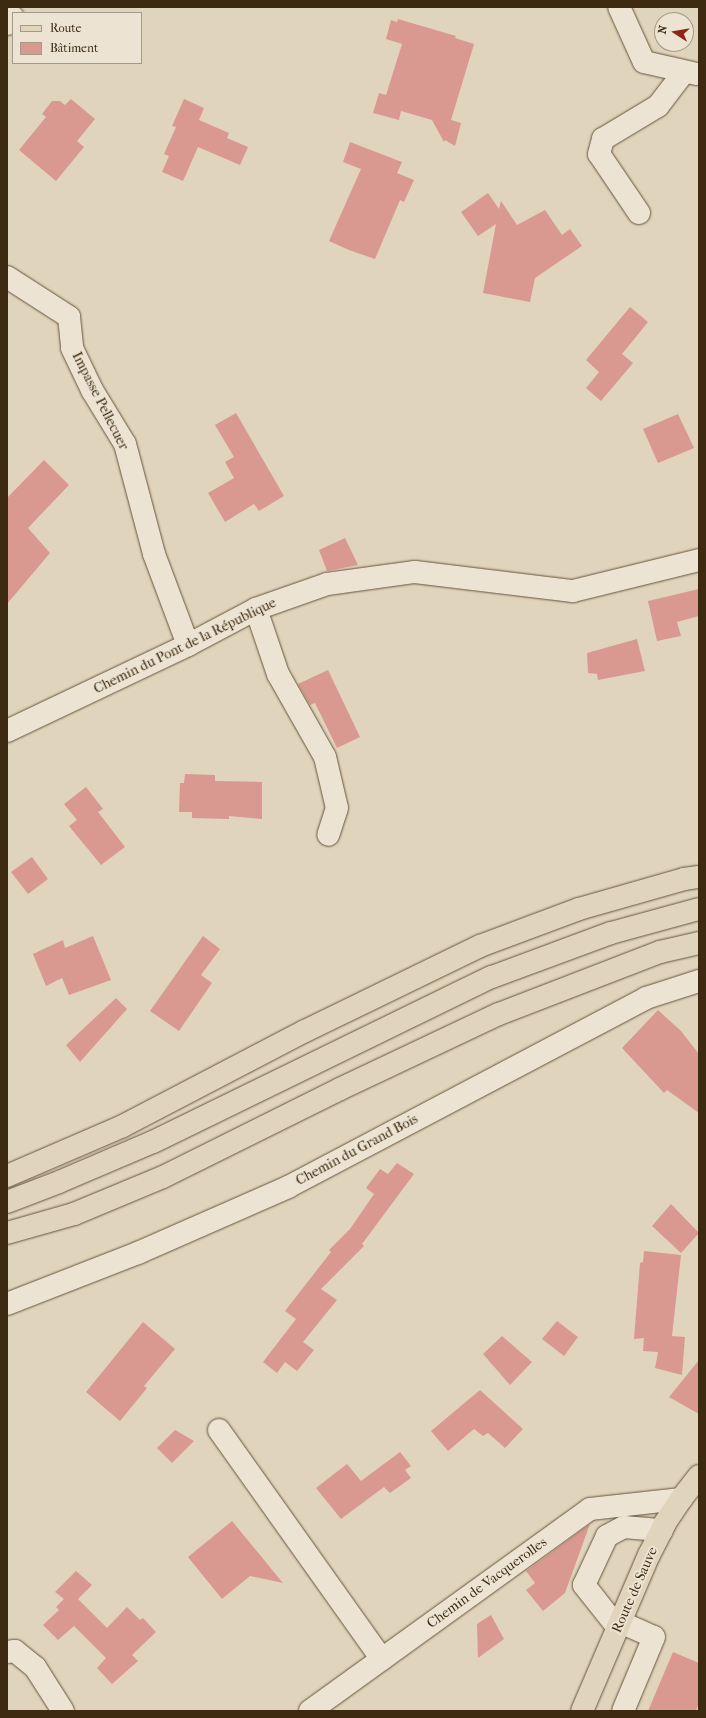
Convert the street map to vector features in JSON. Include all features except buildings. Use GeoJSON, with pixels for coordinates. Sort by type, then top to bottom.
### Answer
{"type":"FeatureCollection","features":[{"type":"Feature","properties":{"kind":"main road"},"geometry":{"type":"LineString","coordinates":[[7,1176],[123,1126],[305,1031],[480,946],[579,909],[699,876]]}},
{"type":"Feature","properties":{"kind":"main road"},"geometry":{"type":"LineString","coordinates":[[7,1202],[59,1182],[152,1142],[492,977],[611,933],[699,909]]}},
{"type":"Feature","properties":{"kind":"main road"},"geometry":{"type":"LineString","coordinates":[[7,1233],[74,1214],[163,1177],[340,1089],[499,1014],[660,952],[699,944]]}},
{"type":"Feature","properties":{"kind":"main road","name":"Route de Sauve"},"geometry":{"type":"LineString","coordinates":[[582,1711],[662,1530],[681,1499],[699,1476]]}},
{"type":"Feature","properties":{"kind":"street"},"geometry":{"type":"LineString","coordinates":[[619,7],[644,62],[692,73]]}},
{"type":"Feature","properties":{"kind":"street"},"geometry":{"type":"LineString","coordinates":[[639,213],[599,154],[602,140],[658,106],[692,73]]}},
{"type":"Feature","properties":{"kind":"street","name":"Impasse Pellecuer"},"geometry":{"type":"LineString","coordinates":[[7,277],[69,317],[72,348],[92,390],[125,444],[154,554],[188,645]]}},
{"type":"Feature","properties":{"kind":"street","name":"Chemin du Pont de la République"},"geometry":{"type":"LineString","coordinates":[[7,731],[188,645],[256,609],[327,584],[415,572],[574,591],[699,560]]}},
{"type":"Feature","properties":{"kind":"street"},"geometry":{"type":"LineString","coordinates":[[256,609],[278,674],[325,757],[337,808],[328,835]]}},
{"type":"Feature","properties":{"kind":"street","name":"Chemin du Grand Bois"},"geometry":{"type":"LineString","coordinates":[[7,1304],[138,1253],[288,1187],[646,998],[699,981]]}},
{"type":"Feature","properties":{"kind":"street"},"geometry":{"type":"LineString","coordinates":[[219,1430],[382,1659]]}},
{"type":"Feature","properties":{"kind":"street","name":"Chemin de Vacquerolles"},"geometry":{"type":"LineString","coordinates":[[310,1711],[590,1509],[681,1499]]}},
{"type":"Feature","properties":{"kind":"street"},"geometry":{"type":"LineString","coordinates":[[623,1711],[654,1637],[619,1625],[584,1585],[607,1536],[624,1527],[662,1530]]}},
{"type":"Feature","properties":{"kind":"street"},"geometry":{"type":"LineString","coordinates":[[7,1652],[15,1651],[35,1667],[63,1711]]}}]}
